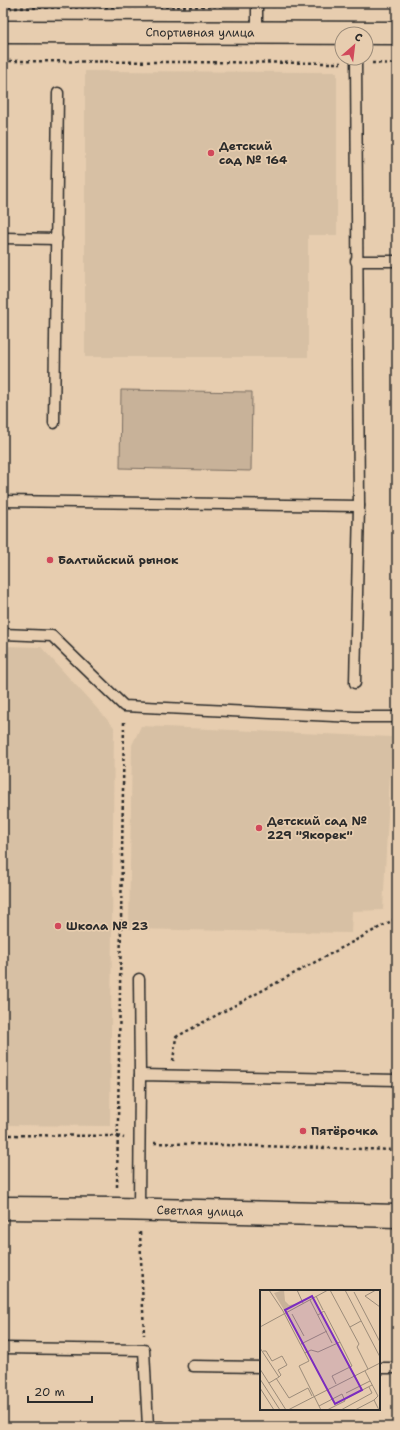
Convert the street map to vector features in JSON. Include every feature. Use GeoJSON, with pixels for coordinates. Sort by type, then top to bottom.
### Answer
{"type":"FeatureCollection","features":[{"type":"Feature","properties":{"kind":"street","name":"Спортивная улица"},"geometry":{"type":"LineString","coordinates":[[3,32],[334,33]]}},
{"type":"Feature","properties":{"kind":"street","name":"Спортивная улица"},"geometry":{"type":"LineString","coordinates":[[374,33],[397,33]]}},
{"type":"Feature","properties":{"kind":"street","name":"Светлая улица"},"geometry":{"type":"LineString","coordinates":[[3,1208],[139,1209],[397,1216]]}},
{"type":"Feature","properties":{"kind":"lane"},"geometry":{"type":"LineString","coordinates":[[257,4],[258,32]]}},
{"type":"Feature","properties":{"kind":"lane"},"geometry":{"type":"LineString","coordinates":[[355,683],[359,506],[356,261],[356,66]]}},
{"type":"Feature","properties":{"kind":"lane"},"geometry":{"type":"LineString","coordinates":[[54,423],[58,93]]}},
{"type":"Feature","properties":{"kind":"lane"},"geometry":{"type":"LineString","coordinates":[[3,238],[57,239]]}},
{"type":"Feature","properties":{"kind":"lane"},"geometry":{"type":"LineString","coordinates":[[356,261],[397,261]]}},
{"type":"Feature","properties":{"kind":"lane"},"geometry":{"type":"LineString","coordinates":[[3,501],[359,506]]}},
{"type":"Feature","properties":{"kind":"lane"},"geometry":{"type":"LineString","coordinates":[[3,634],[52,636],[124,706],[355,717],[397,717]]}},
{"type":"Feature","properties":{"kind":"lane"},"geometry":{"type":"LineString","coordinates":[[139,1209],[140,979]]}},
{"type":"Feature","properties":{"kind":"lane"},"geometry":{"type":"LineString","coordinates":[[140,1075],[397,1080]]}},
{"type":"Feature","properties":{"kind":"lane"},"geometry":{"type":"LineString","coordinates":[[3,1348],[144,1350],[149,1427],[162,1427]]}},
{"type":"Feature","properties":{"kind":"lane"},"geometry":{"type":"LineString","coordinates":[[193,1366],[260,1367]]}},
{"type":"Feature","properties":{"kind":"lane"},"geometry":{"type":"LineString","coordinates":[[380,1368],[397,1368]]}},
{"type":"Feature","properties":{"kind":"path"},"geometry":{"type":"LineString","coordinates":[[3,8],[257,4],[397,4]]}},
{"type":"Feature","properties":{"kind":"path"},"geometry":{"type":"LineString","coordinates":[[3,61],[334,61]]}},
{"type":"Feature","properties":{"kind":"path"},"geometry":{"type":"LineString","coordinates":[[374,62],[397,64]]}},
{"type":"Feature","properties":{"kind":"path"},"geometry":{"type":"LineString","coordinates":[[116,1209],[124,706]]}},
{"type":"Feature","properties":{"kind":"path"},"geometry":{"type":"LineString","coordinates":[[171,1075],[176,1037],[397,918]]}},
{"type":"Feature","properties":{"kind":"path"},"geometry":{"type":"LineString","coordinates":[[3,1135],[117,1136],[140,1143],[397,1150]]}},
{"type":"Feature","properties":{"kind":"path"},"geometry":{"type":"LineString","coordinates":[[139,1209],[144,1350]]}},
{"type":"Feature","properties":{"kind":"shaded area","name":"Детский сад № 164"},"geometry":{"type":"Polygon","coordinates":[[[85,71],[337,72],[337,235],[308,235],[308,357],[85,357],[85,71]]]}},
{"type":"Feature","properties":{"kind":"shaded area"},"geometry":{"type":"Polygon","coordinates":[[[121,390],[252,392],[251,471],[120,468],[121,390]]]}},
{"type":"Feature","properties":{"kind":"shaded area","name":"Школа № 23"},"geometry":{"type":"Polygon","coordinates":[[[3,646],[41,647],[114,727],[110,1126],[3,1125],[3,646]]]}},
{"type":"Feature","properties":{"kind":"shaded area","name":"Детский сад № 229 \"Якорек\""},"geometry":{"type":"Polygon","coordinates":[[[141,726],[392,737],[383,910],[352,911],[351,933],[129,929],[132,745],[141,726]]]}},
{"type":"Feature","properties":{"kind":"place","name":"Детский сад № 164"},"geometry":{"type":"Point","coordinates":[211,153]}},
{"type":"Feature","properties":{"kind":"place","name":"Балтийский рынок"},"geometry":{"type":"Point","coordinates":[50,560]}},
{"type":"Feature","properties":{"kind":"place","name":"Детский сад № 229 \"Якорек\""},"geometry":{"type":"Point","coordinates":[259,828]}},
{"type":"Feature","properties":{"kind":"place","name":"Школа № 23"},"geometry":{"type":"Point","coordinates":[58,926]}},
{"type":"Feature","properties":{"kind":"place","name":"Пятёрочка"},"geometry":{"type":"Point","coordinates":[303,1131]}}]}
